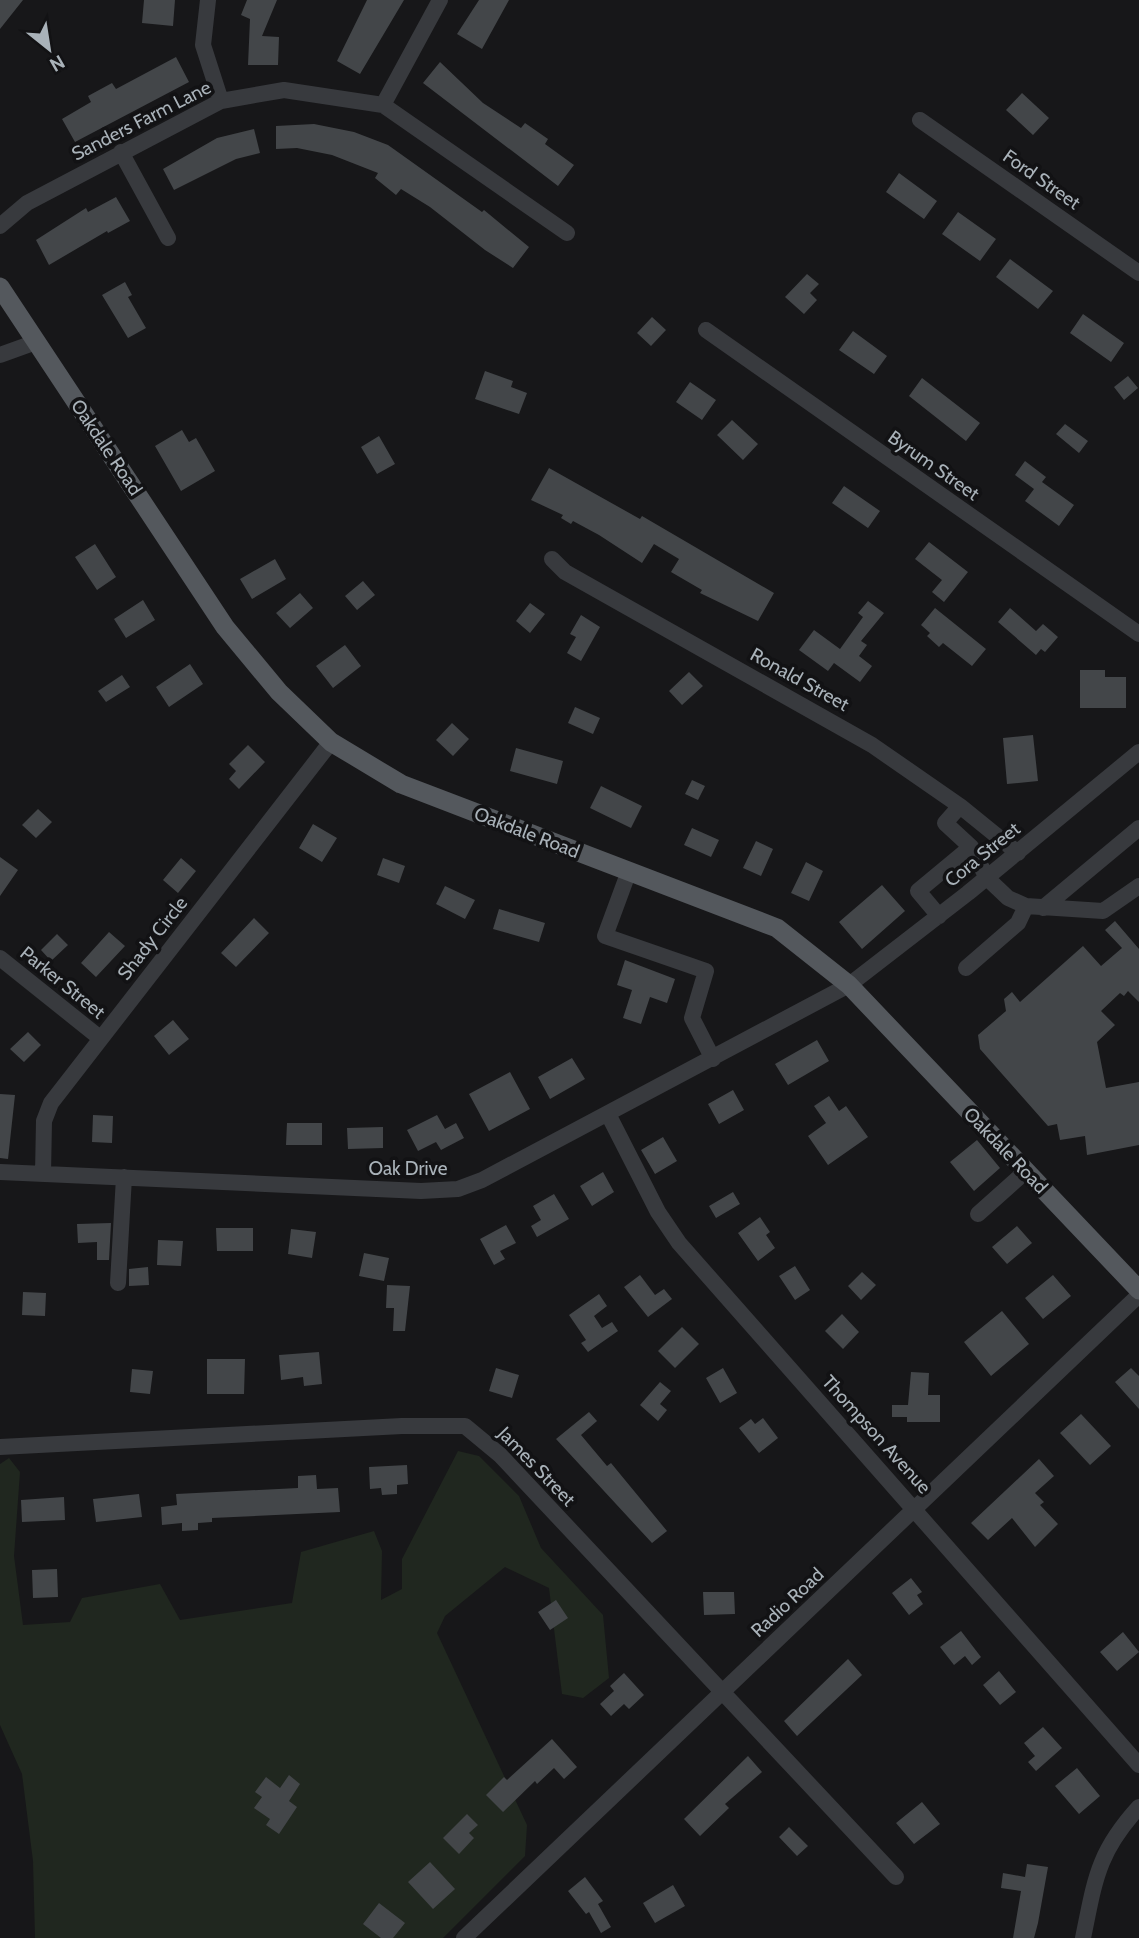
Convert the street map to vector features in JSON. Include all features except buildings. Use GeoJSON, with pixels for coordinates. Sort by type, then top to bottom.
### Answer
{"type":"FeatureCollection","features":[{"type":"Feature","properties":{"kind":"main road","name":"Oakdale Road"},"geometry":{"type":"LineString","coordinates":[[0,287],[225,628],[279,692],[331,742],[401,784],[777,928],[849,985],[1139,1290]]}},
{"type":"Feature","properties":{"kind":"street"},"geometry":{"type":"LineString","coordinates":[[208,0],[203,45],[221,102]]}},
{"type":"Feature","properties":{"kind":"street"},"geometry":{"type":"LineString","coordinates":[[383,105],[440,0]]}},
{"type":"Feature","properties":{"kind":"street","name":"Sanders Farm Lane"},"geometry":{"type":"LineString","coordinates":[[0,226],[27,203],[221,102],[284,90],[383,105],[567,233]]}},
{"type":"Feature","properties":{"kind":"street","name":"Ford Street"},"geometry":{"type":"LineString","coordinates":[[920,120],[1139,273]]}},
{"type":"Feature","properties":{"kind":"street"},"geometry":{"type":"LineString","coordinates":[[121,152],[168,238]]}},
{"type":"Feature","properties":{"kind":"street","name":"Byrum Street"},"geometry":{"type":"LineString","coordinates":[[706,330],[1139,635]]}},
{"type":"Feature","properties":{"kind":"street"},"geometry":{"type":"LineString","coordinates":[[0,355],[36,342]]}},
{"type":"Feature","properties":{"kind":"street","name":"Ronald Street"},"geometry":{"type":"LineString","coordinates":[[552,559],[565,572],[841,726],[918,775],[1018,853]]}},
{"type":"Feature","properties":{"kind":"street","name":"Shady Circle"},"geometry":{"type":"LineString","coordinates":[[43,1174],[45,1115],[100,1038],[331,742]]}},
{"type":"Feature","properties":{"kind":"street","name":"Cora Street"},"geometry":{"type":"LineString","coordinates":[[849,985],[1018,853],[1139,752]]}},
{"type":"Feature","properties":{"kind":"street"},"geometry":{"type":"LineString","coordinates":[[960,806],[945,823],[971,847],[987,877],[1008,898],[1026,906],[1103,911],[1139,886]]}},
{"type":"Feature","properties":{"kind":"street"},"geometry":{"type":"LineString","coordinates":[[1043,908],[1139,828]]}},
{"type":"Feature","properties":{"kind":"street"},"geometry":{"type":"LineString","coordinates":[[939,916],[918,891],[971,847]]}},
{"type":"Feature","properties":{"kind":"street"},"geometry":{"type":"LineString","coordinates":[[629,871],[605,936],[706,971],[692,1018],[713,1059]]}},
{"type":"Feature","properties":{"kind":"street"},"geometry":{"type":"LineString","coordinates":[[966,968],[1017,923],[1026,906]]}},
{"type":"Feature","properties":{"kind":"street","name":"Parker Street"},"geometry":{"type":"LineString","coordinates":[[0,958],[100,1038]]}},
{"type":"Feature","properties":{"kind":"street","name":"Oak Drive"},"geometry":{"type":"LineString","coordinates":[[0,1172],[440,1191],[482,1180],[849,985]]}},
{"type":"Feature","properties":{"kind":"street","name":"Thompson Avenue"},"geometry":{"type":"LineString","coordinates":[[608,1114],[652,1203],[679,1243],[1139,1765]]}},
{"type":"Feature","properties":{"kind":"street"},"geometry":{"type":"LineString","coordinates":[[978,1214],[1026,1171]]}},
{"type":"Feature","properties":{"kind":"street"},"geometry":{"type":"LineString","coordinates":[[118,1283],[124,1178]]}},
{"type":"Feature","properties":{"kind":"street","name":"Radio Road"},"geometry":{"type":"LineString","coordinates":[[464,1938],[1139,1295]]}},
{"type":"Feature","properties":{"kind":"street","name":"James Street"},"geometry":{"type":"LineString","coordinates":[[4,1450],[402,1426],[466,1426],[500,1455],[896,1877]]}},
{"type":"Feature","properties":{"kind":"street"},"geometry":{"type":"LineString","coordinates":[[1083,1938],[1102,1856],[1119,1829],[1139,1807]]}},
{"type":"Feature","properties":{"kind":"shaded area"},"geometry":{"type":"Polygon","coordinates":[[[458,1451],[479,1456],[519,1496],[541,1548],[603,1615],[609,1678],[583,1698],[562,1694],[549,1588],[505,1567],[445,1616],[437,1633],[527,1825],[525,1856],[443,1938],[35,1938],[33,1861],[22,1774],[0,1725],[0,1464],[9,1458],[20,1472],[14,1556],[23,1625],[70,1622],[82,1598],[160,1584],[180,1620],[292,1603],[301,1552],[374,1531],[382,1551],[381,1600],[402,1589],[402,1559],[458,1451]]]}}]}
